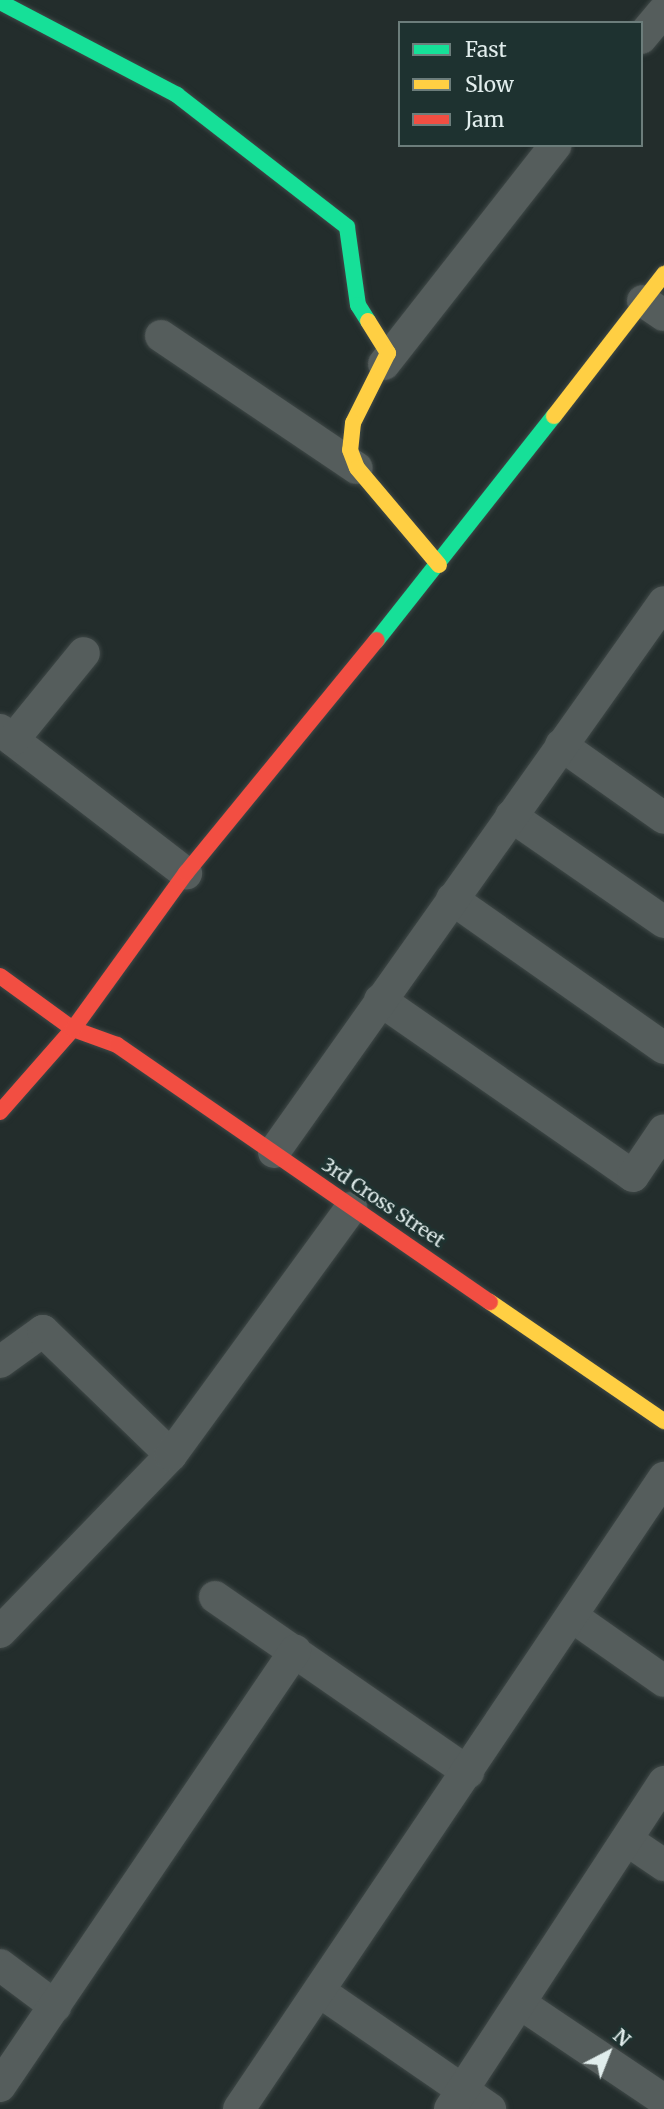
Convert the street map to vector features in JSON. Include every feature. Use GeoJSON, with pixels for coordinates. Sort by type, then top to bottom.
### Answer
{"type":"FeatureCollection","features":[{"type":"Feature","properties":{"kind":"street"},"geometry":{"type":"LineString","coordinates":[[0,2],[177,95],[334,212],[356,254],[358,305],[387,343],[384,365]]}},
{"type":"Feature","properties":{"kind":"street"},"geometry":{"type":"LineString","coordinates":[[643,34],[658,5]]}},
{"type":"Feature","properties":{"kind":"street"},"geometry":{"type":"LineString","coordinates":[[357,468],[350,450],[353,423],[384,365],[554,147]]}},
{"type":"Feature","properties":{"kind":"street"},"geometry":{"type":"LineString","coordinates":[[0,1112],[73,1029],[186,873],[654,308],[664,274]]}},
{"type":"Feature","properties":{"kind":"street"},"geometry":{"type":"LineString","coordinates":[[161,336],[357,468],[439,565]]}},
{"type":"Feature","properties":{"kind":"street"},"geometry":{"type":"LineString","coordinates":[[274,1152],[664,602]]}},
{"type":"Feature","properties":{"kind":"street"},"geometry":{"type":"LineString","coordinates":[[83,653],[7,735],[186,873]]}},
{"type":"Feature","properties":{"kind":"street"},"geometry":{"type":"LineString","coordinates":[[561,745],[664,818]]}},
{"type":"Feature","properties":{"kind":"street"},"geometry":{"type":"LineString","coordinates":[[512,816],[664,922]]}},
{"type":"Feature","properties":{"kind":"street"},"geometry":{"type":"LineString","coordinates":[[452,899],[664,1048]]}},
{"type":"Feature","properties":{"kind":"street","name":"3rd Cross Street"},"geometry":{"type":"LineString","coordinates":[[0,976],[73,1029],[117,1045],[664,1421]]}},
{"type":"Feature","properties":{"kind":"street"},"geometry":{"type":"LineString","coordinates":[[380,1000],[633,1176],[664,1130]]}},
{"type":"Feature","properties":{"kind":"street"},"geometry":{"type":"LineString","coordinates":[[0,1632],[171,1455],[351,1208]]}},
{"type":"Feature","properties":{"kind":"street"},"geometry":{"type":"LineString","coordinates":[[0,1362],[43,1331],[171,1455]]}},
{"type":"Feature","properties":{"kind":"street"},"geometry":{"type":"LineString","coordinates":[[239,2109],[468,1773],[664,1478]]}},
{"type":"Feature","properties":{"kind":"street"},"geometry":{"type":"LineString","coordinates":[[215,1597],[468,1773]]}},
{"type":"Feature","properties":{"kind":"street"},"geometry":{"type":"LineString","coordinates":[[573,1617],[664,1681]]}},
{"type":"Feature","properties":{"kind":"street"},"geometry":{"type":"LineString","coordinates":[[0,2086],[295,1651]]}},
{"type":"Feature","properties":{"kind":"street"},"geometry":{"type":"LineString","coordinates":[[456,2099],[521,2004],[664,1782]]}},
{"type":"Feature","properties":{"kind":"street"},"geometry":{"type":"LineString","coordinates":[[627,1840],[664,1865]]}},
{"type":"Feature","properties":{"kind":"street"},"geometry":{"type":"LineString","coordinates":[[0,1965],[55,2006]]}},
{"type":"Feature","properties":{"kind":"street"},"geometry":{"type":"LineString","coordinates":[[319,1991],[456,2099],[490,2109]]}},
{"type":"Feature","properties":{"kind":"street"},"geometry":{"type":"LineString","coordinates":[[521,2004],[664,2100]]}},
{"type":"Feature","properties":{"kind":"traffic: fast"},"geometry":{"type":"LineString","coordinates":[[0,2],[177,95],[347,227],[358,305],[368,321]]}},
{"type":"Feature","properties":{"kind":"traffic: fast"},"geometry":{"type":"LineString","coordinates":[[377,640],[554,416]]}},
{"type":"Feature","properties":{"kind":"traffic: slow"},"geometry":{"type":"LineString","coordinates":[[554,416],[664,274]]}},
{"type":"Feature","properties":{"kind":"traffic: slow"},"geometry":{"type":"LineString","coordinates":[[368,321],[388,353],[353,423],[350,450],[357,468],[439,565]]}},
{"type":"Feature","properties":{"kind":"traffic: slow"},"geometry":{"type":"LineString","coordinates":[[490,1302],[664,1421]]}},
{"type":"Feature","properties":{"kind":"traffic: jam"},"geometry":{"type":"LineString","coordinates":[[0,1112],[73,1029],[186,873],[377,640]]}},
{"type":"Feature","properties":{"kind":"traffic: jam"},"geometry":{"type":"LineString","coordinates":[[0,976],[73,1029],[117,1045],[490,1302]]}}]}
